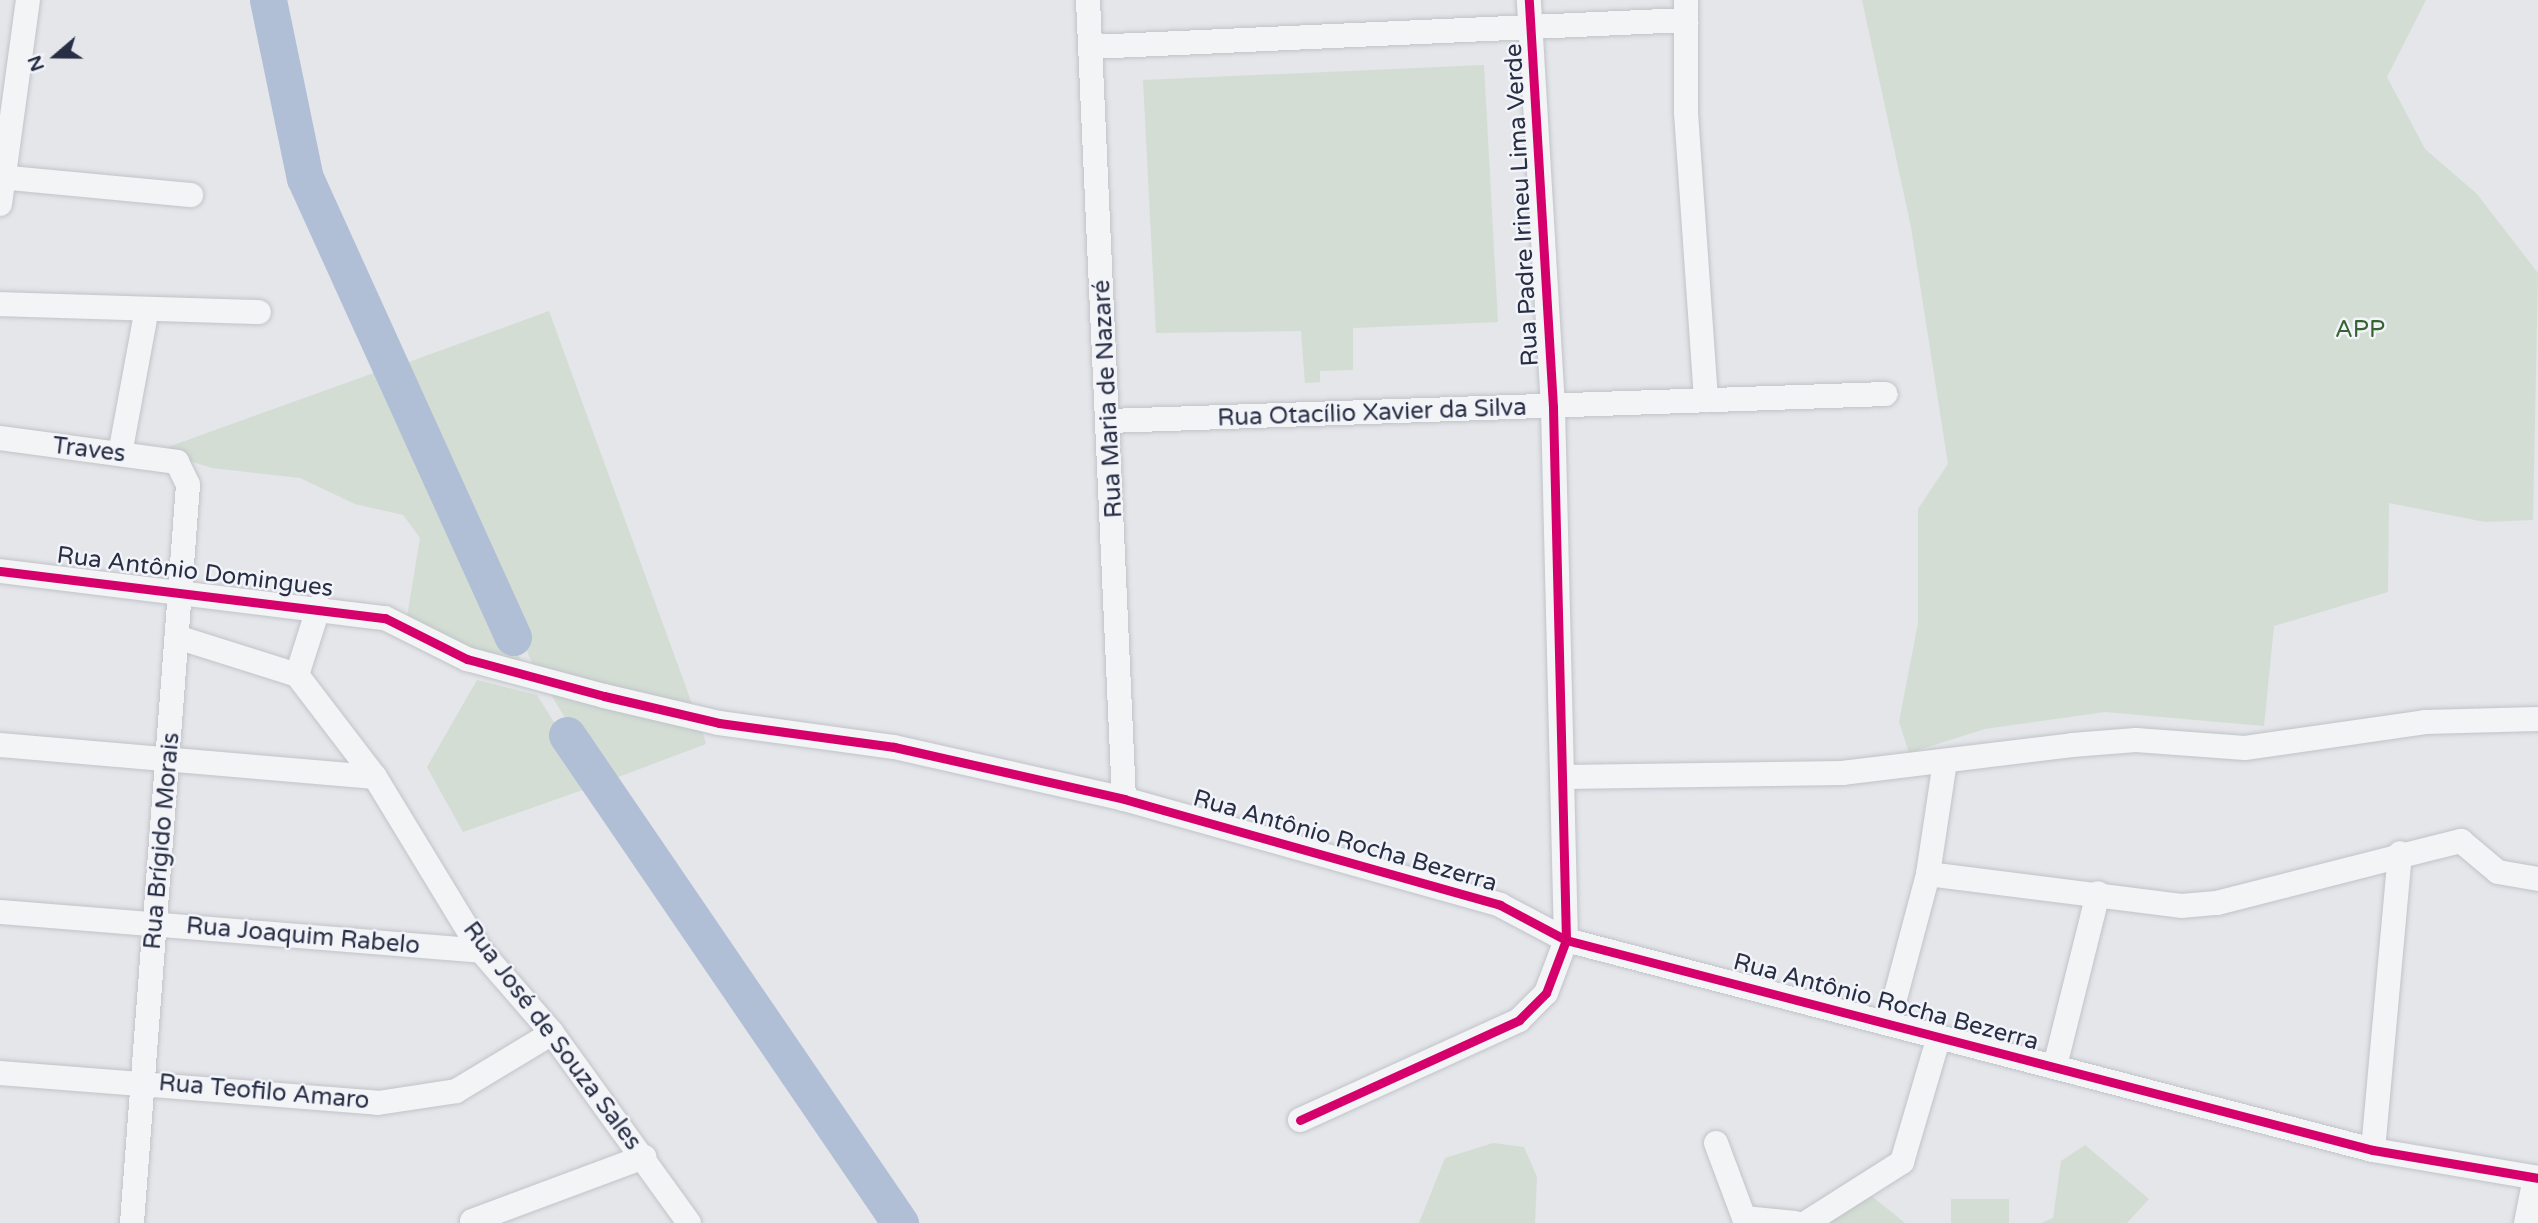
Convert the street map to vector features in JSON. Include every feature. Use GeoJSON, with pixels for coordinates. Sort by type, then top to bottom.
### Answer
{"type":"FeatureCollection","features":[{"type":"Feature","properties":{"kind":"street"},"geometry":{"type":"LineString","coordinates":[[0,204],[28,0]]}},
{"type":"Feature","properties":{"kind":"street","name":"Rua Maria de Nazaré"},"geometry":{"type":"LineString","coordinates":[[1088,0],[1124,799]]}},
{"type":"Feature","properties":{"kind":"street","name":"Rua Padre Irineu Lima Verde"},"geometry":{"type":"LineString","coordinates":[[1529,0],[1553,407],[1566,940]]}},
{"type":"Feature","properties":{"kind":"street"},"geometry":{"type":"LineString","coordinates":[[1091,47],[1318,33],[1530,30],[1686,10],[1686,113],[1706,400]]}},
{"type":"Feature","properties":{"kind":"street"},"geometry":{"type":"LineString","coordinates":[[2,177],[191,195]]}},
{"type":"Feature","properties":{"kind":"street"},"geometry":{"type":"LineString","coordinates":[[0,304],[259,312]]}},
{"type":"Feature","properties":{"kind":"street"},"geometry":{"type":"LineString","coordinates":[[120,454],[147,309]]}},
{"type":"Feature","properties":{"kind":"street","name":"Rua Otacílio Xavier da Silva"},"geometry":{"type":"LineString","coordinates":[[1109,421],[1886,394]]}},
{"type":"Feature","properties":{"kind":"street","name":"Traves"},"geometry":{"type":"LineString","coordinates":[[0,438],[177,462]]}},
{"type":"Feature","properties":{"kind":"street","name":"Rua Brígido Morais"},"geometry":{"type":"LineString","coordinates":[[132,1223],[153,922],[180,638],[188,485],[177,462]]}},
{"type":"Feature","properties":{"kind":"street","name":"Rua Antônio Domingues"},"geometry":{"type":"LineString","coordinates":[[0,571],[181,589],[319,606],[385,618]]}},
{"type":"Feature","properties":{"kind":"street"},"geometry":{"type":"LineString","coordinates":[[180,638],[297,676],[319,606]]}},
{"type":"Feature","properties":{"kind":"street","name":"Rua Antônio Rocha Bezerra"},"geometry":{"type":"LineString","coordinates":[[385,618],[467,659],[604,696],[719,723],[894,747],[1124,799],[1500,905],[1566,940],[1889,1021],[1939,1037],[2373,1150],[2537,1178]]}},
{"type":"Feature","properties":{"kind":"street","name":"Rua José de Souza Sales"},"geometry":{"type":"LineString","coordinates":[[297,676],[375,777],[481,951],[552,1033],[644,1157],[689,1223]]}},
{"type":"Feature","properties":{"kind":"street"},"geometry":{"type":"LineString","coordinates":[[1564,777],[1842,773],[2136,740],[2245,748],[2425,722],[2538,719]]}},
{"type":"Feature","properties":{"kind":"street"},"geometry":{"type":"LineString","coordinates":[[0,745],[170,756],[375,777]]}},
{"type":"Feature","properties":{"kind":"street"},"geometry":{"type":"LineString","coordinates":[[1889,1021],[1928,874],[1945,761]]}},
{"type":"Feature","properties":{"kind":"street"},"geometry":{"type":"LineString","coordinates":[[1928,874],[2098,893],[2181,906],[2217,903],[2400,853],[2462,841],[2498,872],[2538,878]]}},
{"type":"Feature","properties":{"kind":"street"},"geometry":{"type":"LineString","coordinates":[[2373,1150],[2400,853]]}},
{"type":"Feature","properties":{"kind":"street"},"geometry":{"type":"LineString","coordinates":[[2055,1066],[2098,893]]}},
{"type":"Feature","properties":{"kind":"street","name":"Rua Joaquim Rabelo"},"geometry":{"type":"LineString","coordinates":[[0,912],[153,922],[481,951]]}},
{"type":"Feature","properties":{"kind":"street"},"geometry":{"type":"LineString","coordinates":[[1300,1119],[1519,1020],[1546,993],[1566,940]]}},
{"type":"Feature","properties":{"kind":"street","name":"Rua Teofilo Amaro"},"geometry":{"type":"LineString","coordinates":[[0,1073],[143,1081],[278,1098],[379,1103],[431,1098],[479,1080],[552,1033]]}},
{"type":"Feature","properties":{"kind":"street"},"geometry":{"type":"LineString","coordinates":[[1806,1223],[1902,1162],[1939,1037]]}},
{"type":"Feature","properties":{"kind":"street"},"geometry":{"type":"LineString","coordinates":[[1716,1143],[1744,1217],[1795,1223]]}},
{"type":"Feature","properties":{"kind":"street"},"geometry":{"type":"LineString","coordinates":[[472,1222],[644,1157]]}},
{"type":"Feature","properties":{"kind":"street"},"geometry":{"type":"LineString","coordinates":[[2526,1223],[2537,1178]]}},
{"type":"Feature","properties":{"kind":"green space","name":"APP"},"geometry":{"type":"Polygon","coordinates":[[[1862,0],[2426,0],[2387,77],[2425,149],[2477,194],[2538,273],[2533,520],[2485,522],[2389,503],[2388,592],[2274,626],[2264,726],[2105,712],[1985,729],[1909,753],[1899,722],[1918,623],[1918,509],[1948,464],[1911,227],[1862,0]]]}},
{"type":"Feature","properties":{"kind":"green space"},"geometry":{"type":"Polygon","coordinates":[[[1484,65],[1498,322],[1353,328],[1353,370],[1320,371],[1320,382],[1305,383],[1301,331],[1156,333],[1143,80],[1484,65]]]}},
{"type":"Feature","properties":{"kind":"green space"},"geometry":{"type":"Polygon","coordinates":[[[549,311],[695,712],[538,675],[395,367],[549,311]]]}},
{"type":"Feature","properties":{"kind":"green space"},"geometry":{"type":"Polygon","coordinates":[[[382,370],[525,669],[406,623],[420,538],[403,515],[355,504],[300,478],[212,468],[157,451],[382,370]]]}},
{"type":"Feature","properties":{"kind":"green space"},"geometry":{"type":"Polygon","coordinates":[[[477,680],[537,695],[594,786],[463,832],[427,767],[477,680]]]}},
{"type":"Feature","properties":{"kind":"green space"},"geometry":{"type":"Polygon","coordinates":[[[546,687],[701,725],[706,744],[605,782],[546,687]]]}},
{"type":"Feature","properties":{"kind":"green space"},"geometry":{"type":"Polygon","coordinates":[[[1493,1143],[1524,1147],[1537,1177],[1535,1223],[1419,1223],[1445,1158],[1493,1143]]]}},
{"type":"Feature","properties":{"kind":"green space"},"geometry":{"type":"Polygon","coordinates":[[[2085,1145],[2149,1199],[2127,1223],[2041,1223],[2053,1218],[2061,1161],[2085,1145]]]}},
{"type":"Feature","properties":{"kind":"green space"},"geometry":{"type":"Polygon","coordinates":[[[1864,1190],[1905,1223],[1817,1223],[1864,1190]]]}},
{"type":"Feature","properties":{"kind":"green space"},"geometry":{"type":"Polygon","coordinates":[[[1951,1199],[2009,1199],[2009,1223],[1951,1223],[1951,1199]]]}},
{"type":"Feature","properties":{"kind":"waterway"},"geometry":{"type":"LineString","coordinates":[[268,0],[305,178],[513,637]]}},
{"type":"Feature","properties":{"kind":"waterway"},"geometry":{"type":"LineString","coordinates":[[567,735],[900,1223]]}},
{"type":"Feature","properties":{"kind":"cycle path"},"geometry":{"type":"LineString","coordinates":[[1300,1120],[1519,1020],[1546,993],[1566,940],[1553,407],[1529,0]]}},
{"type":"Feature","properties":{"kind":"cycle path"},"geometry":{"type":"LineString","coordinates":[[0,571],[385,618],[467,659],[604,696],[719,723],[894,747],[1124,799],[1500,905],[1566,940],[2373,1150],[2538,1178]]}}]}
